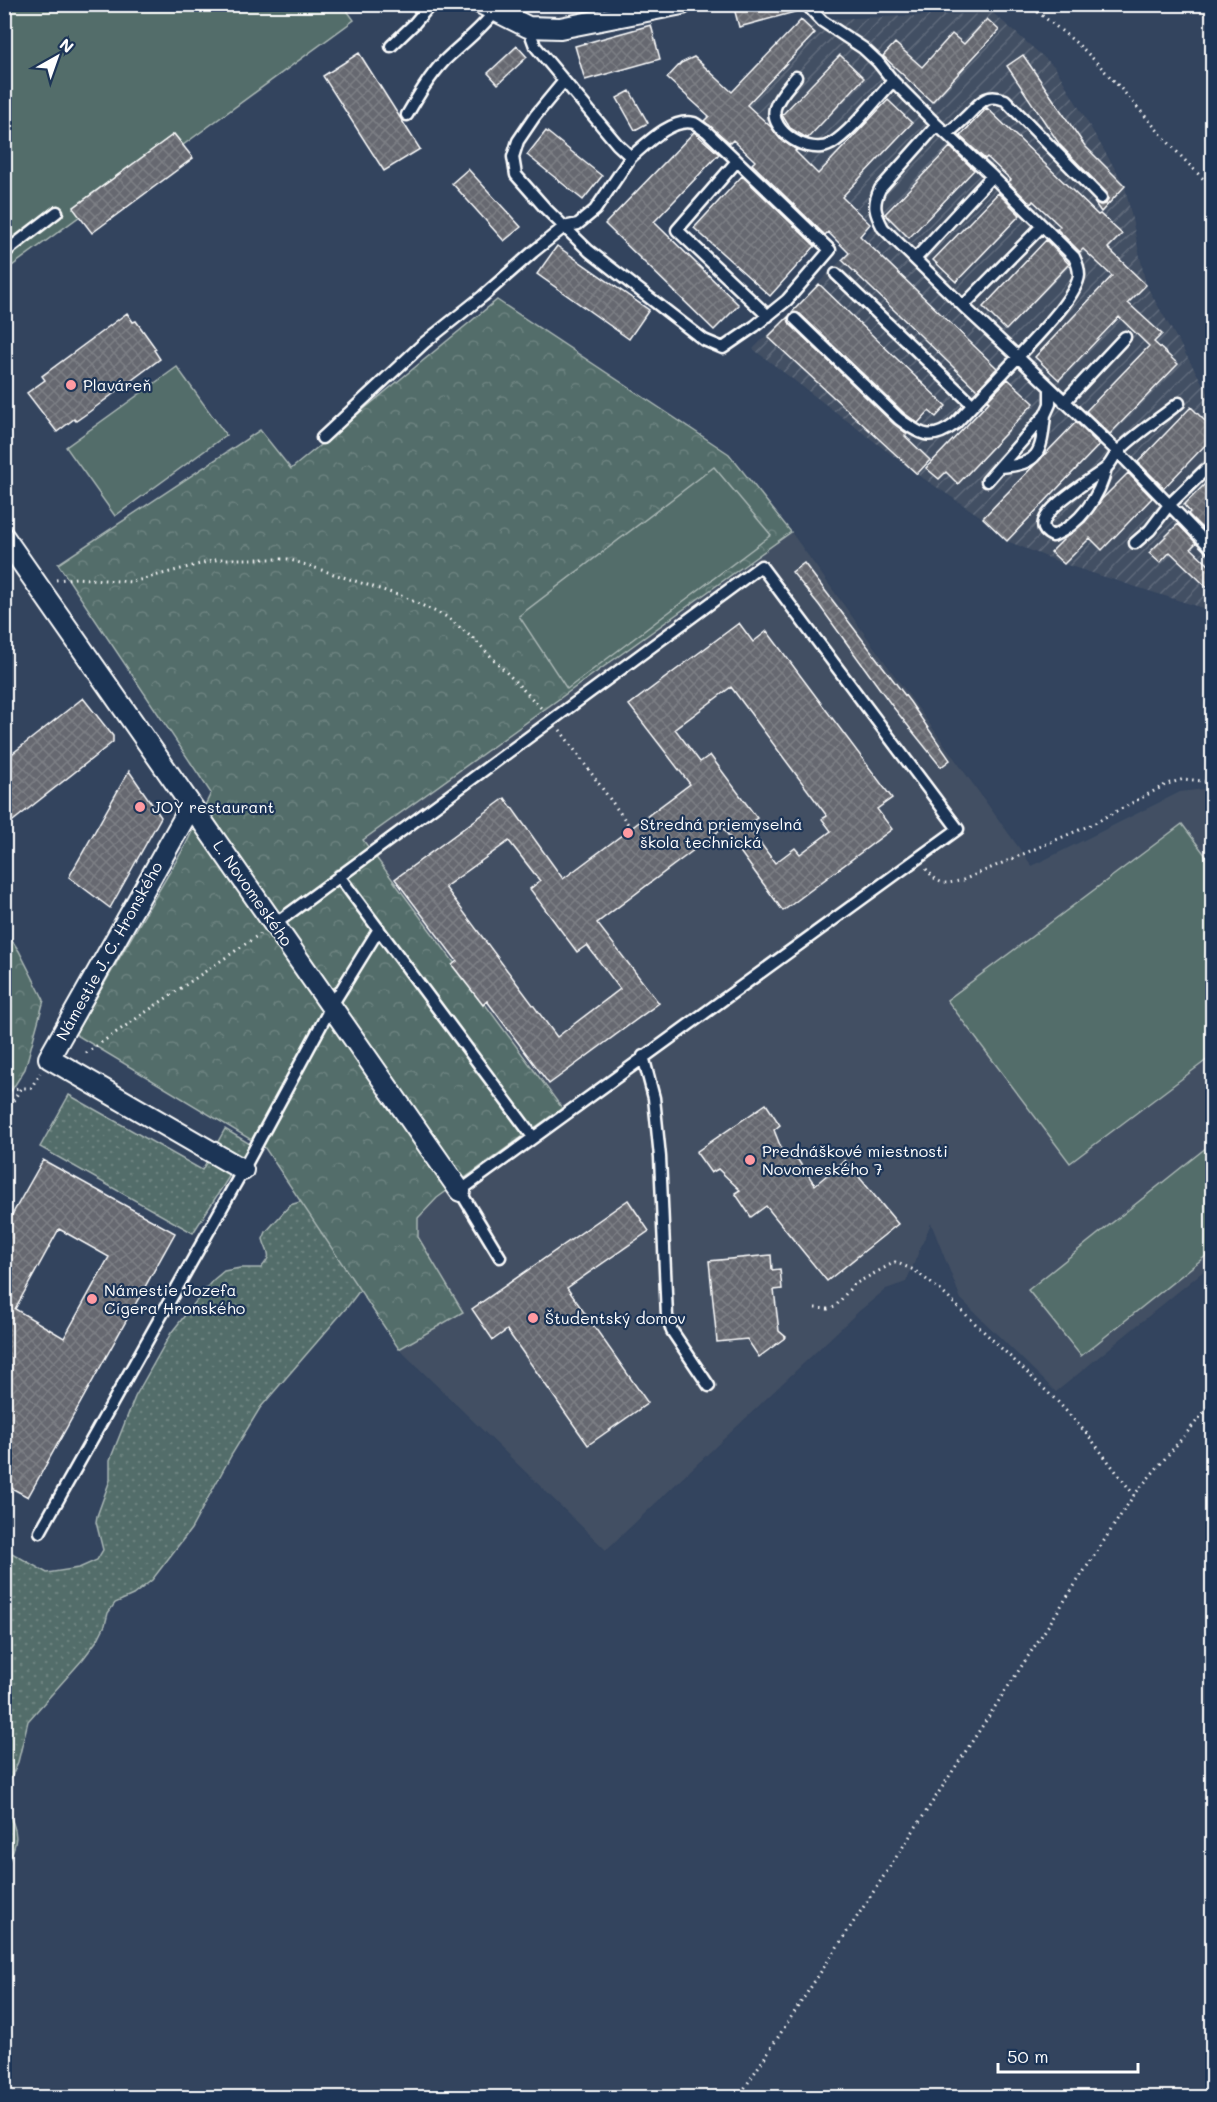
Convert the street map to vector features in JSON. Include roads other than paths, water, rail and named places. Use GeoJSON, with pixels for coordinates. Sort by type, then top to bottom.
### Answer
{"type":"FeatureCollection","features":[{"type":"Feature","properties":{"kind":"street"},"geometry":{"type":"LineString","coordinates":[[488,8],[528,27],[560,28],[682,4]]}},
{"type":"Feature","properties":{"kind":"street","name":"L. Novomeského"},"geometry":{"type":"LineString","coordinates":[[4,537],[460,1191]]}},
{"type":"Feature","properties":{"kind":"street","name":"Námestie J. C. Hronského"},"geometry":{"type":"LineString","coordinates":[[191,806],[49,1058],[243,1170]]}},
{"type":"Feature","properties":{"kind":"lane"},"geometry":{"type":"LineString","coordinates":[[391,46],[431,4]]}},
{"type":"Feature","properties":{"kind":"lane"},"geometry":{"type":"LineString","coordinates":[[795,319],[899,419],[918,433],[933,436],[943,433],[955,424],[1018,357],[1060,310],[1076,287],[1079,276],[1074,257],[946,134],[878,62],[863,48],[822,21],[806,4]]}},
{"type":"Feature","properties":{"kind":"lane"},"geometry":{"type":"LineString","coordinates":[[407,115],[424,87],[445,61],[485,25],[488,8]]}},
{"type":"Feature","properties":{"kind":"lane"},"geometry":{"type":"LineString","coordinates":[[528,27],[535,46],[617,144],[631,157]]}},
{"type":"Feature","properties":{"kind":"lane"},"geometry":{"type":"LineString","coordinates":[[796,77],[779,99],[775,109],[775,119],[795,141],[806,147],[819,148],[830,144],[844,133],[894,81]]}},
{"type":"Feature","properties":{"kind":"lane"},"geometry":{"type":"LineString","coordinates":[[322,438],[424,344],[564,227],[578,224],[595,210],[631,157],[659,133],[678,124],[693,123],[706,131],[830,250],[787,300],[768,316],[723,348],[704,340],[589,251],[564,227],[546,209],[516,175],[513,157],[518,141],[564,81]]}},
{"type":"Feature","properties":{"kind":"lane"},"geometry":{"type":"LineString","coordinates":[[946,134],[980,102],[996,97],[1005,100],[1101,198]]}},
{"type":"Feature","properties":{"kind":"lane"},"geometry":{"type":"LineString","coordinates":[[937,125],[880,189],[875,199],[875,212],[883,228],[1118,452],[1211,546]]}},
{"type":"Feature","properties":{"kind":"lane"},"geometry":{"type":"LineString","coordinates":[[737,161],[677,230],[768,316]]}},
{"type":"Feature","properties":{"kind":"lane"},"geometry":{"type":"LineString","coordinates":[[915,259],[992,176]]}},
{"type":"Feature","properties":{"kind":"lane"},"geometry":{"type":"LineString","coordinates":[[4,253],[57,212]]}},
{"type":"Feature","properties":{"kind":"lane"},"geometry":{"type":"LineString","coordinates":[[963,306],[1042,226]]}},
{"type":"Feature","properties":{"kind":"lane"},"geometry":{"type":"LineString","coordinates":[[836,274],[972,404]]}},
{"type":"Feature","properties":{"kind":"lane"},"geometry":{"type":"LineString","coordinates":[[1064,402],[1125,337]]}},
{"type":"Feature","properties":{"kind":"lane"},"geometry":{"type":"LineString","coordinates":[[1000,466],[1026,463],[1035,457],[1040,448],[1045,415],[1050,404],[1050,388]]}},
{"type":"Feature","properties":{"kind":"lane"},"geometry":{"type":"LineString","coordinates":[[1106,468],[1100,489],[1090,506],[1060,532],[1053,536],[1046,533],[1043,529],[1044,521],[1049,514],[1080,485],[1106,468],[1118,452],[1179,404]]}},
{"type":"Feature","properties":{"kind":"lane"},"geometry":{"type":"LineString","coordinates":[[987,481],[1045,415]]}},
{"type":"Feature","properties":{"kind":"lane"},"geometry":{"type":"LineString","coordinates":[[1136,543],[1150,530],[1169,505],[1205,470]]}},
{"type":"Feature","properties":{"kind":"lane"},"geometry":{"type":"LineString","coordinates":[[275,924],[762,566],[958,829],[460,1191],[500,1257]]}},
{"type":"Feature","properties":{"kind":"lane"},"geometry":{"type":"LineString","coordinates":[[339,876],[533,1137]]}},
{"type":"Feature","properties":{"kind":"lane"},"geometry":{"type":"LineString","coordinates":[[40,1532],[243,1170],[332,1005],[379,929]]}},
{"type":"Feature","properties":{"kind":"lane"},"geometry":{"type":"LineString","coordinates":[[644,1056],[654,1098],[660,1157],[667,1316],[672,1331],[709,1386]]}},
{"type":"Feature","properties":{"kind":"place","name":"Plaváreň"},"geometry":{"type":"Point","coordinates":[71,385]}},
{"type":"Feature","properties":{"kind":"place","name":"JOY restaurant"},"geometry":{"type":"Point","coordinates":[140,807]}},
{"type":"Feature","properties":{"kind":"place","name":"Stredná priemyselná škola technická"},"geometry":{"type":"Point","coordinates":[628,833]}},
{"type":"Feature","properties":{"kind":"place","name":"Prednáškové miestnosti Novomeského 7"},"geometry":{"type":"Point","coordinates":[750,1160]}},
{"type":"Feature","properties":{"kind":"place","name":"Námestie Jozefa Cígera Hronského"},"geometry":{"type":"Point","coordinates":[92,1299]}},
{"type":"Feature","properties":{"kind":"place","name":"Študentský domov"},"geometry":{"type":"Point","coordinates":[533,1318]}}]}
